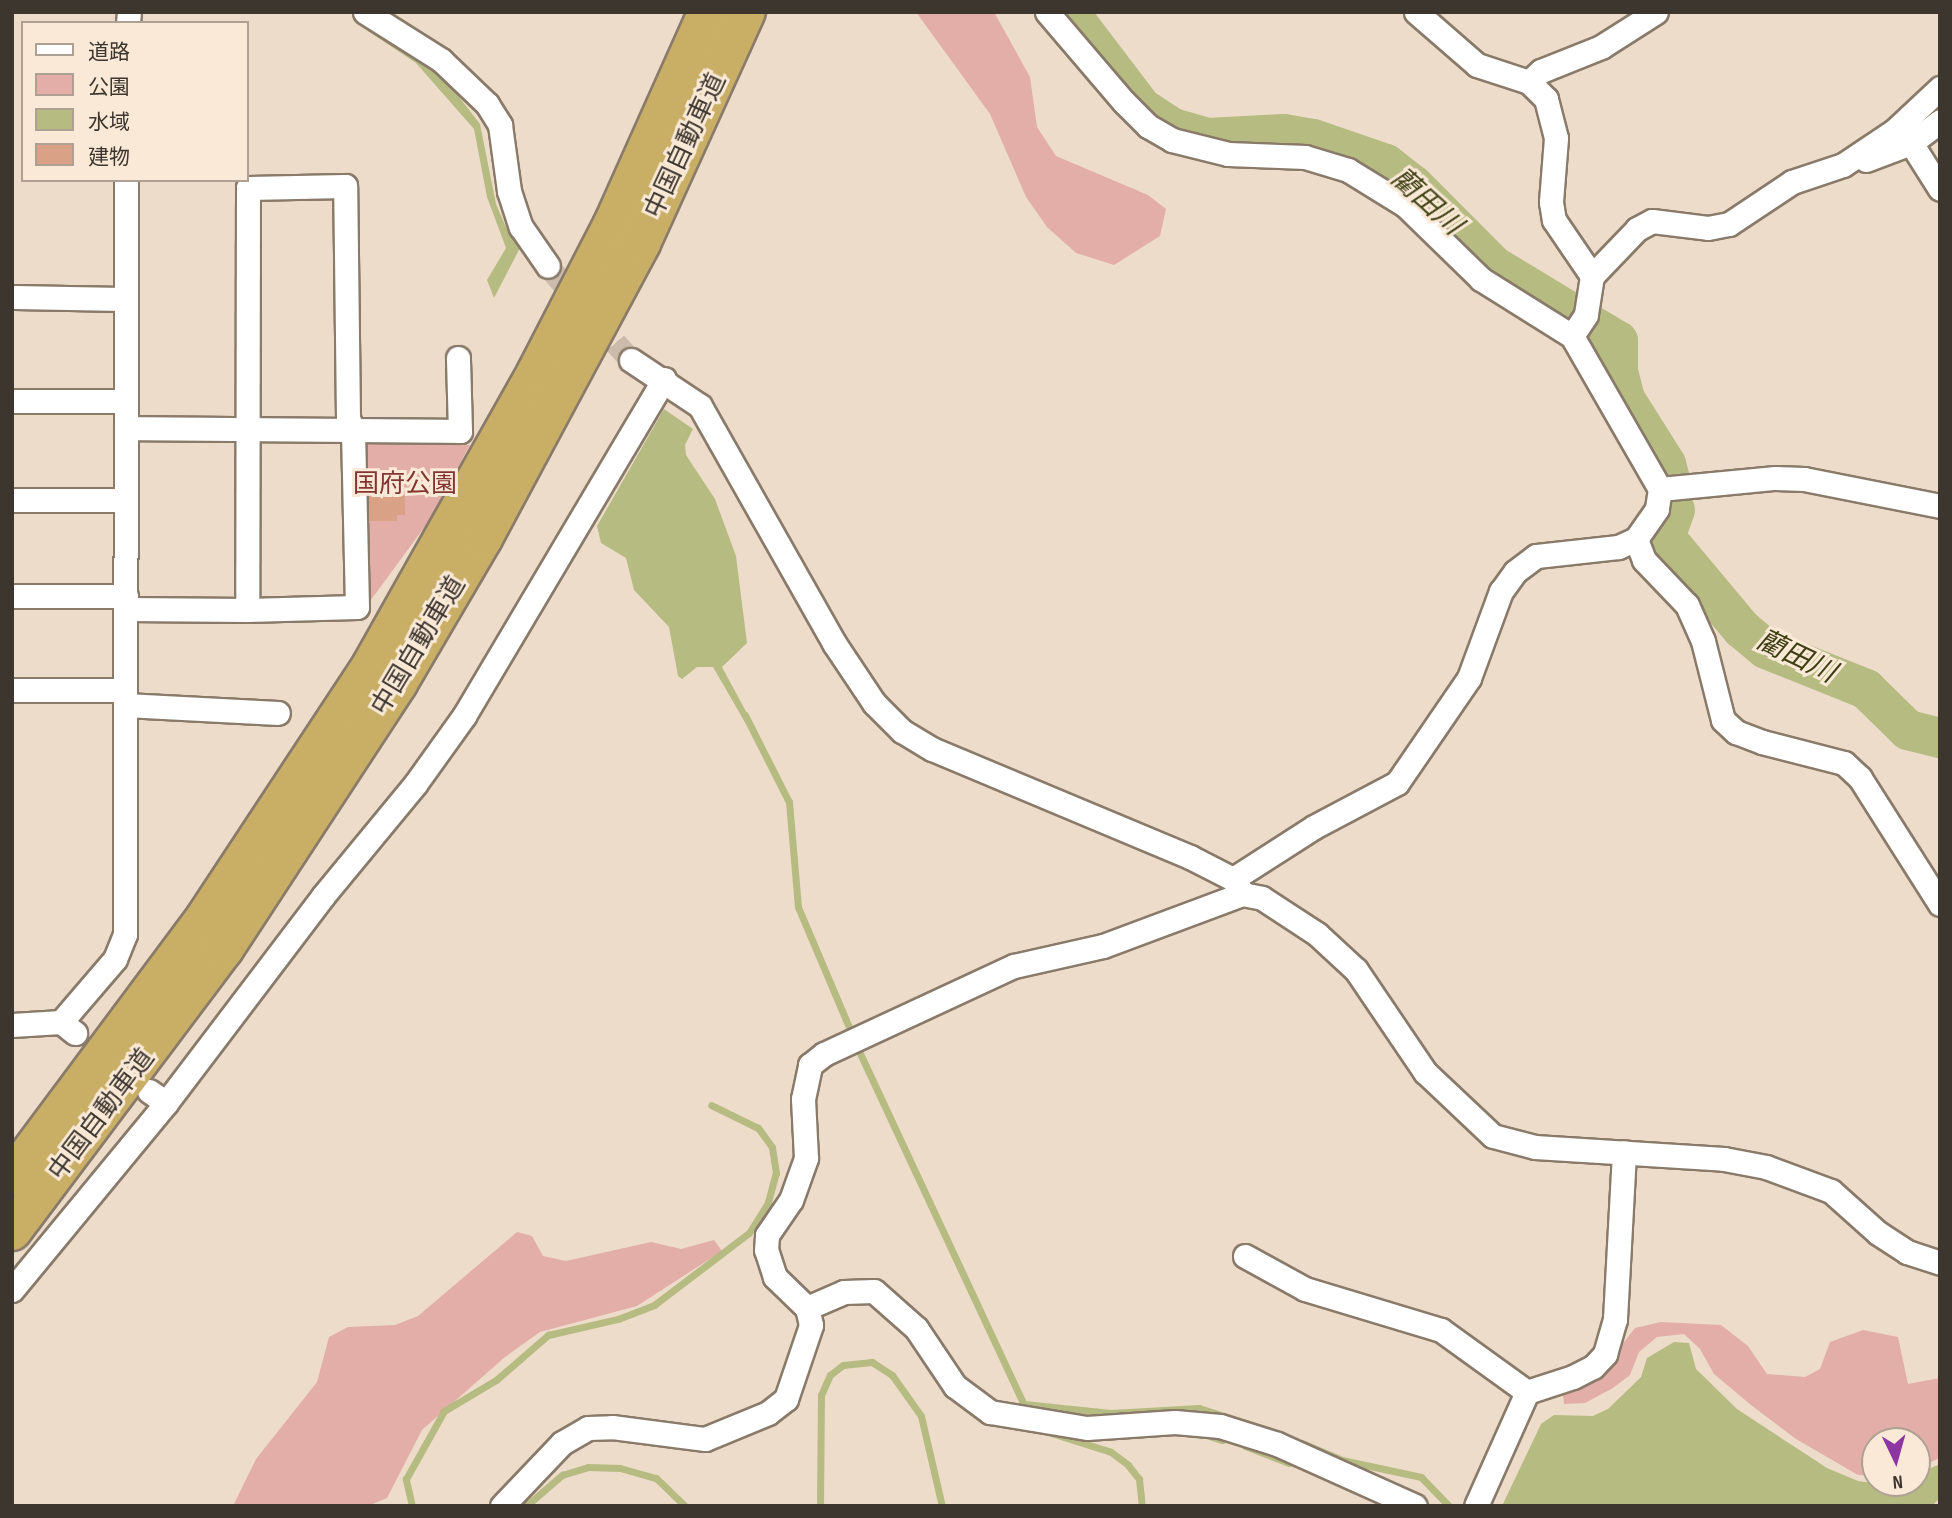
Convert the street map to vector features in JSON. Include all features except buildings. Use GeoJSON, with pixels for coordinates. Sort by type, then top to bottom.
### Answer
{"type":"FeatureCollection","features":[{"type":"Feature","properties":{"kind":"highway","name":"中国自動車道"},"geometry":{"type":"LineString","coordinates":[[12,1177],[205,918],[371,666],[537,371],[619,211],[709,12]]}},
{"type":"Feature","properties":{"kind":"highway","name":"中国自動車道"},"geometry":{"type":"LineString","coordinates":[[12,1231],[224,949],[398,683],[490,526],[641,243],[746,12]]}},
{"type":"Feature","properties":{"kind":"street"},"geometry":{"type":"LineString","coordinates":[[502,1506],[562,1443],[588,1428],[612,1427],[705,1439],[768,1413],[786,1399],[795,1384],[811,1325],[807,1308],[775,1277],[766,1250],[767,1235],[791,1200],[806,1158],[803,1090],[810,1065],[824,1054],[1014,966],[1103,946],[1238,886],[1314,827],[1397,783],[1410,769],[1469,678],[1500,591],[1514,572],[1536,556],[1618,547],[1636,539],[1657,509],[1660,489],[1579,327],[1481,279],[1405,205],[1348,170],[1305,157],[1195,148],[1148,126],[1047,12]]}},
{"type":"Feature","properties":{"kind":"street"},"geometry":{"type":"LineString","coordinates":[[1416,12],[1477,65],[1529,82],[1546,99],[1554,117],[1554,220],[1592,276]]}},
{"type":"Feature","properties":{"kind":"street"},"geometry":{"type":"LineString","coordinates":[[1529,82],[1541,71],[1601,47],[1656,12]]}},
{"type":"Feature","properties":{"kind":"street"},"geometry":{"type":"LineString","coordinates":[[375,18],[441,60],[487,104],[500,125],[509,191],[521,227],[548,266]]}},
{"type":"Feature","properties":{"kind":"street"},"geometry":{"type":"LineString","coordinates":[[1843,165],[1894,131],[1940,88]]}},
{"type":"Feature","properties":{"kind":"street"},"geometry":{"type":"LineString","coordinates":[[1579,327],[1592,276],[1637,229],[1652,221],[1708,228],[1729,224],[1793,182],[1910,143],[1940,121]]}},
{"type":"Feature","properties":{"kind":"street"},"geometry":{"type":"LineString","coordinates":[[1910,143],[1940,189]]}},
{"type":"Feature","properties":{"kind":"street"},"geometry":{"type":"LineString","coordinates":[[12,1025],[68,1027],[115,959],[125,934],[126,182]]}},
{"type":"Feature","properties":{"kind":"street"},"geometry":{"type":"LineString","coordinates":[[12,596],[247,610],[357,607],[353,429],[348,418],[345,186],[248,188],[247,610]]}},
{"type":"Feature","properties":{"kind":"street"},"geometry":{"type":"LineString","coordinates":[[12,297],[125,299]]}},
{"type":"Feature","properties":{"kind":"street"},"geometry":{"type":"LineString","coordinates":[[125,428],[460,431],[458,358]]}},
{"type":"Feature","properties":{"kind":"street"},"geometry":{"type":"LineString","coordinates":[[631,360],[664,379],[701,406],[718,431],[834,643],[874,703],[902,731],[932,749],[1238,886],[1295,919],[1356,970],[1425,1072],[1493,1136],[1535,1147],[1724,1159],[1814,1182],[1907,1252],[1940,1263]]}},
{"type":"Feature","properties":{"kind":"street"},"geometry":{"type":"LineString","coordinates":[[12,1290],[157,1097],[464,716],[664,379]]}},
{"type":"Feature","properties":{"kind":"street"},"geometry":{"type":"LineString","coordinates":[[12,401],[126,401]]}},
{"type":"Feature","properties":{"kind":"street"},"geometry":{"type":"LineString","coordinates":[[1660,489],[1774,478],[1804,479],[1940,506]]}},
{"type":"Feature","properties":{"kind":"street"},"geometry":{"type":"LineString","coordinates":[[12,499],[126,500]]}},
{"type":"Feature","properties":{"kind":"street"},"geometry":{"type":"LineString","coordinates":[[1636,539],[1644,559],[1687,605],[1703,641],[1723,720],[1736,732],[1762,742],[1844,763],[1860,778],[1940,904]]}},
{"type":"Feature","properties":{"kind":"street"},"geometry":{"type":"LineString","coordinates":[[12,690],[278,713]]}},
{"type":"Feature","properties":{"kind":"street"},"geometry":{"type":"LineString","coordinates":[[1476,1506],[1527,1392],[1573,1377],[1593,1367],[1605,1354],[1615,1319],[1625,1152]]}},
{"type":"Feature","properties":{"kind":"street"},"geometry":{"type":"LineString","coordinates":[[1245,1256],[1305,1289],[1441,1331],[1527,1392]]}},
{"type":"Feature","properties":{"kind":"street"},"geometry":{"type":"LineString","coordinates":[[807,1308],[844,1292],[874,1291],[916,1328],[955,1386],[990,1412],[1087,1428],[1175,1422],[1220,1426],[1277,1444],[1415,1506]]}},
{"type":"Feature","properties":{"kind":"green space"},"geometry":{"type":"Polygon","coordinates":[[[916,12],[994,12],[1030,77],[1037,127],[1056,156],[1148,195],[1166,209],[1160,236],[1114,265],[1076,253],[1047,227],[1026,197],[990,114],[916,12]]]}},
{"type":"Feature","properties":{"kind":"green space","name":"国府公園"},"geometry":{"type":"Polygon","coordinates":[[[364,443],[470,445],[429,521],[362,612],[364,443]]]}},
{"type":"Feature","properties":{"kind":"green space"},"geometry":{"type":"Polygon","coordinates":[[[517,1232],[532,1236],[543,1256],[566,1261],[651,1242],[681,1249],[714,1240],[722,1251],[637,1306],[540,1332],[505,1357],[422,1430],[387,1498],[368,1506],[233,1506],[256,1459],[317,1382],[329,1337],[348,1327],[395,1325],[418,1316],[517,1232]]]}},
{"type":"Feature","properties":{"kind":"green space"},"geometry":{"type":"Polygon","coordinates":[[[1661,1322],[1721,1325],[1748,1346],[1767,1374],[1805,1377],[1820,1369],[1830,1342],[1863,1330],[1898,1337],[1908,1384],[1940,1378],[1940,1458],[1931,1462],[1931,1427],[1861,1427],[1861,1475],[1858,1475],[1796,1439],[1751,1405],[1714,1374],[1700,1349],[1684,1334],[1657,1337],[1639,1352],[1630,1375],[1613,1388],[1585,1403],[1564,1404],[1563,1395],[1598,1376],[1635,1328],[1661,1322]]]}},
{"type":"Feature","properties":{"kind":"water"},"geometry":{"type":"Polygon","coordinates":[[[368,12],[452,88],[480,124],[496,204],[509,234],[522,244],[494,298],[487,280],[506,248],[487,197],[474,129],[416,63],[368,31],[368,12]]]}},
{"type":"Feature","properties":{"kind":"water"},"geometry":{"type":"Polygon","coordinates":[[[664,409],[693,429],[685,445],[686,455],[715,499],[736,556],[747,643],[722,667],[750,719],[746,724],[713,667],[697,667],[682,679],[678,676],[669,627],[634,590],[626,558],[601,543],[597,526],[664,409]]]}},
{"type":"Feature","properties":{"kind":"water"},"geometry":{"type":"Polygon","coordinates":[[[1674,1342],[1689,1343],[1696,1369],[1737,1409],[1827,1468],[1861,1481],[1861,1497],[1931,1497],[1931,1468],[1940,1464],[1940,1498],[1932,1506],[1502,1506],[1541,1424],[1554,1415],[1593,1416],[1608,1409],[1641,1377],[1647,1358],[1674,1342]]]}},
{"type":"Feature","properties":{"kind":"waterway","name":"藺田川"},"geometry":{"type":"LineString","coordinates":[[1069,12],[1142,108],[1173,128],[1208,138],[1284,134],[1313,139],[1386,164],[1413,185],[1494,266],[1618,341],[1618,371],[1625,399],[1666,464],[1670,479]]}},
{"type":"Feature","properties":{"kind":"waterway","name":"藺田川"},"geometry":{"type":"LineString","coordinates":[[1675,510],[1665,537],[1742,629],[1766,649],[1866,689],[1908,730],[1940,738]]}},
{"type":"Feature","properties":{"kind":"waterway"},"geometry":{"type":"LineString","coordinates":[[745,715],[789,802],[798,907],[851,1032]]}},
{"type":"Feature","properties":{"kind":"waterway"},"geometry":{"type":"LineString","coordinates":[[858,1049],[1028,1413]]}},
{"type":"Feature","properties":{"kind":"waterway"},"geometry":{"type":"LineString","coordinates":[[412,1506],[406,1479],[444,1411],[496,1380],[548,1335],[618,1319],[654,1305],[749,1233],[768,1202],[776,1173],[772,1147],[758,1128],[711,1105]]}},
{"type":"Feature","properties":{"kind":"waterway"},"geometry":{"type":"LineString","coordinates":[[820,1506],[821,1395],[830,1375],[843,1365],[872,1362],[892,1375],[921,1416],[942,1506]]}},
{"type":"Feature","properties":{"kind":"waterway"},"geometry":{"type":"LineString","coordinates":[[1024,1404],[1111,1413],[1199,1408],[1278,1433]]}},
{"type":"Feature","properties":{"kind":"waterway"},"geometry":{"type":"LineString","coordinates":[[1048,1432],[1111,1452],[1128,1465],[1139,1479],[1142,1506]]}},
{"type":"Feature","properties":{"kind":"waterway"},"geometry":{"type":"LineString","coordinates":[[1203,1434],[1222,1440]]}},
{"type":"Feature","properties":{"kind":"waterway"},"geometry":{"type":"LineString","coordinates":[[1302,1443],[1342,1460],[1421,1477],[1449,1506]]}},
{"type":"Feature","properties":{"kind":"waterway"},"geometry":{"type":"LineString","coordinates":[[1245,1446],[1289,1463]]}},
{"type":"Feature","properties":{"kind":"waterway"},"geometry":{"type":"LineString","coordinates":[[526,1506],[562,1475],[588,1467],[620,1468],[656,1478],[685,1506]]}},
{"type":"Feature","properties":{"kind":"tunnel"},"geometry":{"type":"LineString","coordinates":[[548,266],[631,360]]}}]}
